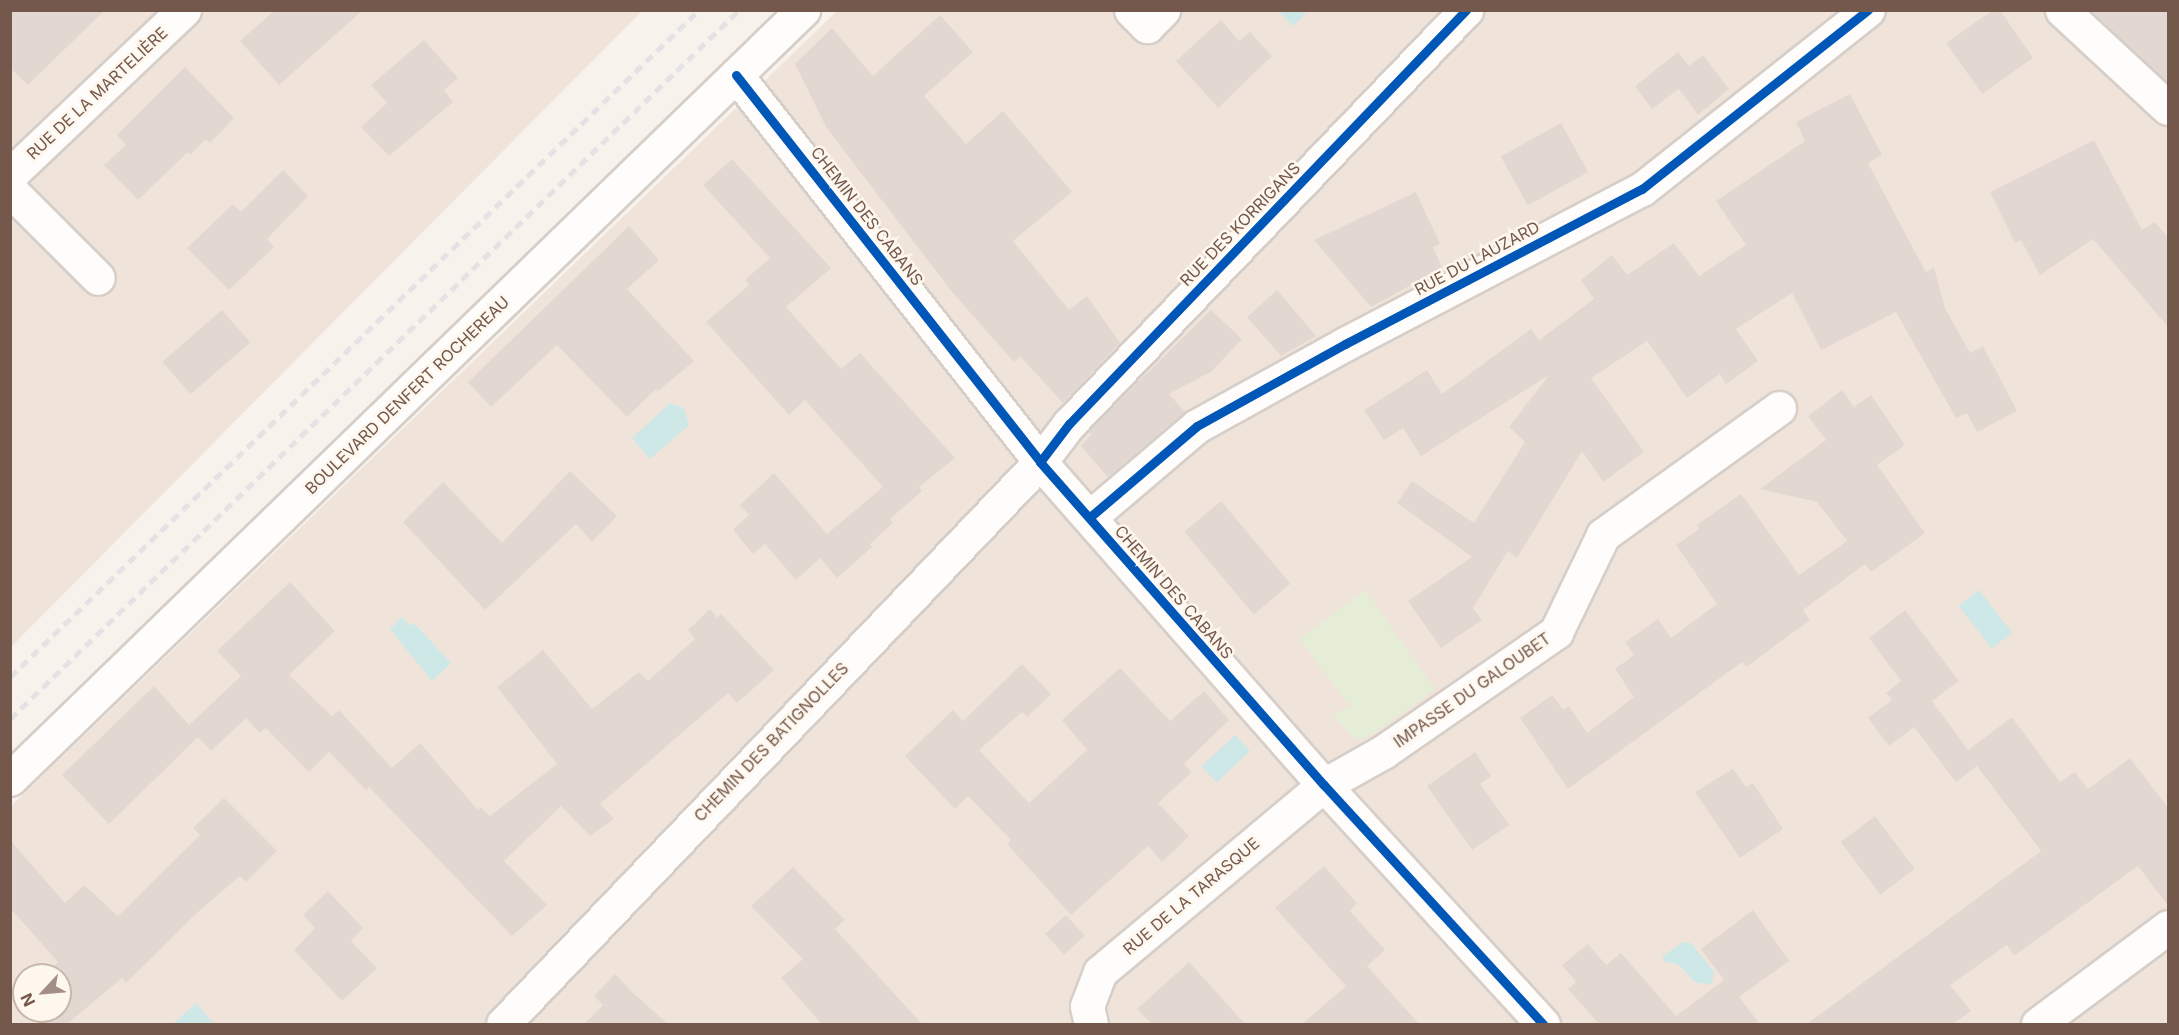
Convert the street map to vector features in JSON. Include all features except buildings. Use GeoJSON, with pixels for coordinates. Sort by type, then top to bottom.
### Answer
{"type":"FeatureCollection","features":[{"type":"Feature","properties":{"kind":"street","name":"RUE DE LA MARTELIÈRE"},"geometry":{"type":"LineString","coordinates":[[10,175],[184,10]]}},
{"type":"Feature","properties":{"kind":"street","name":"BOULEVARD DENFERT ROCHEREAU"},"geometry":{"type":"LineString","coordinates":[[10,779],[803,10]]}},
{"type":"Feature","properties":{"kind":"street"},"geometry":{"type":"LineString","coordinates":[[1131,10],[1147,26],[1163,10]]}},
{"type":"Feature","properties":{"kind":"street","name":"RUE DES KORRIGANS"},"geometry":{"type":"LineString","coordinates":[[1040,462],[1069,424],[1466,10]]}},
{"type":"Feature","properties":{"kind":"street","name":"RUE DU LAUZARD"},"geometry":{"type":"LineString","coordinates":[[1090,518],[1197,426],[1345,344],[1641,189],[1869,10]]}},
{"type":"Feature","properties":{"kind":"street"},"geometry":{"type":"LineString","coordinates":[[2062,10],[2169,108]]}},
{"type":"Feature","properties":{"kind":"street","name":"CHEMIN DES CABANS"},"geometry":{"type":"LineString","coordinates":[[736,75],[1040,462],[1324,785],[1544,1024]]}},
{"type":"Feature","properties":{"kind":"street"},"geometry":{"type":"LineString","coordinates":[[10,190],[98,278]]}},
{"type":"Feature","properties":{"kind":"street","name":"IMPASSE DU GALOUBET"},"geometry":{"type":"LineString","coordinates":[[1324,785],[1383,752],[1556,632],[1603,535],[1779,408]]}},
{"type":"Feature","properties":{"kind":"street","name":"CHEMIN DES BATIGNOLLES"},"geometry":{"type":"LineString","coordinates":[[503,1024],[1040,462]]}},
{"type":"Feature","properties":{"kind":"street","name":"RUE DE LA TARASQUE"},"geometry":{"type":"LineString","coordinates":[[1091,1024],[1087,1006],[1100,972],[1324,785]]}},
{"type":"Feature","properties":{"kind":"street"},"geometry":{"type":"LineString","coordinates":[[2038,1024],[2169,927]]}},
{"type":"Feature","properties":{"kind":"shaded area"},"geometry":{"type":"Polygon","coordinates":[[[11,11],[642,11],[11,647],[11,11]]]}},
{"type":"Feature","properties":{"kind":"shaded area"},"geometry":{"type":"Polygon","coordinates":[[[837,11],[2168,11],[2168,1024],[11,1024],[10,807],[837,11]]]}},
{"type":"Feature","properties":{"kind":"green space"},"geometry":{"type":"Polygon","coordinates":[[[1365,590],[1435,689],[1372,735],[1361,739],[1352,736],[1332,715],[1350,706],[1299,639],[1365,590]]]}},
{"type":"Feature","properties":{"kind":"water"},"geometry":{"type":"Polygon","coordinates":[[[1308,10],[1293,26],[1278,11],[1308,10]]]}},
{"type":"Feature","properties":{"kind":"water"},"geometry":{"type":"Polygon","coordinates":[[[670,403],[684,408],[689,425],[650,459],[632,438],[670,403]]]}},
{"type":"Feature","properties":{"kind":"water"},"geometry":{"type":"Polygon","coordinates":[[[1979,590],[2012,633],[1992,649],[1959,606],[1979,590]]]}},
{"type":"Feature","properties":{"kind":"water"},"geometry":{"type":"Polygon","coordinates":[[[402,617],[411,626],[414,623],[451,663],[432,681],[390,629],[402,617]]]}},
{"type":"Feature","properties":{"kind":"water"},"geometry":{"type":"Polygon","coordinates":[[[1235,735],[1250,751],[1216,782],[1201,766],[1235,735]]]}},
{"type":"Feature","properties":{"kind":"water"},"geometry":{"type":"Polygon","coordinates":[[[1683,942],[1691,943],[1714,972],[1712,984],[1696,983],[1679,965],[1663,961],[1663,956],[1683,942]]]}},
{"type":"Feature","properties":{"kind":"water"},"geometry":{"type":"Polygon","coordinates":[[[196,1003],[214,1024],[173,1024],[196,1003]]]}},
{"type":"Feature","properties":{"kind":"railway"},"geometry":{"type":"LineString","coordinates":[[10,677],[699,10]]}},
{"type":"Feature","properties":{"kind":"railway"},"geometry":{"type":"LineString","coordinates":[[10,719],[739,10]]}},
{"type":"Feature","properties":{"kind":"cycle path"},"geometry":{"type":"LineString","coordinates":[[1040,462],[1069,424],[1466,10]]}},
{"type":"Feature","properties":{"kind":"cycle path"},"geometry":{"type":"LineString","coordinates":[[1090,517],[1197,426],[1345,344],[1642,189],[1868,10]]}},
{"type":"Feature","properties":{"kind":"cycle path"},"geometry":{"type":"LineString","coordinates":[[736,75],[1040,462],[1324,785],[1543,1024]]}}]}
